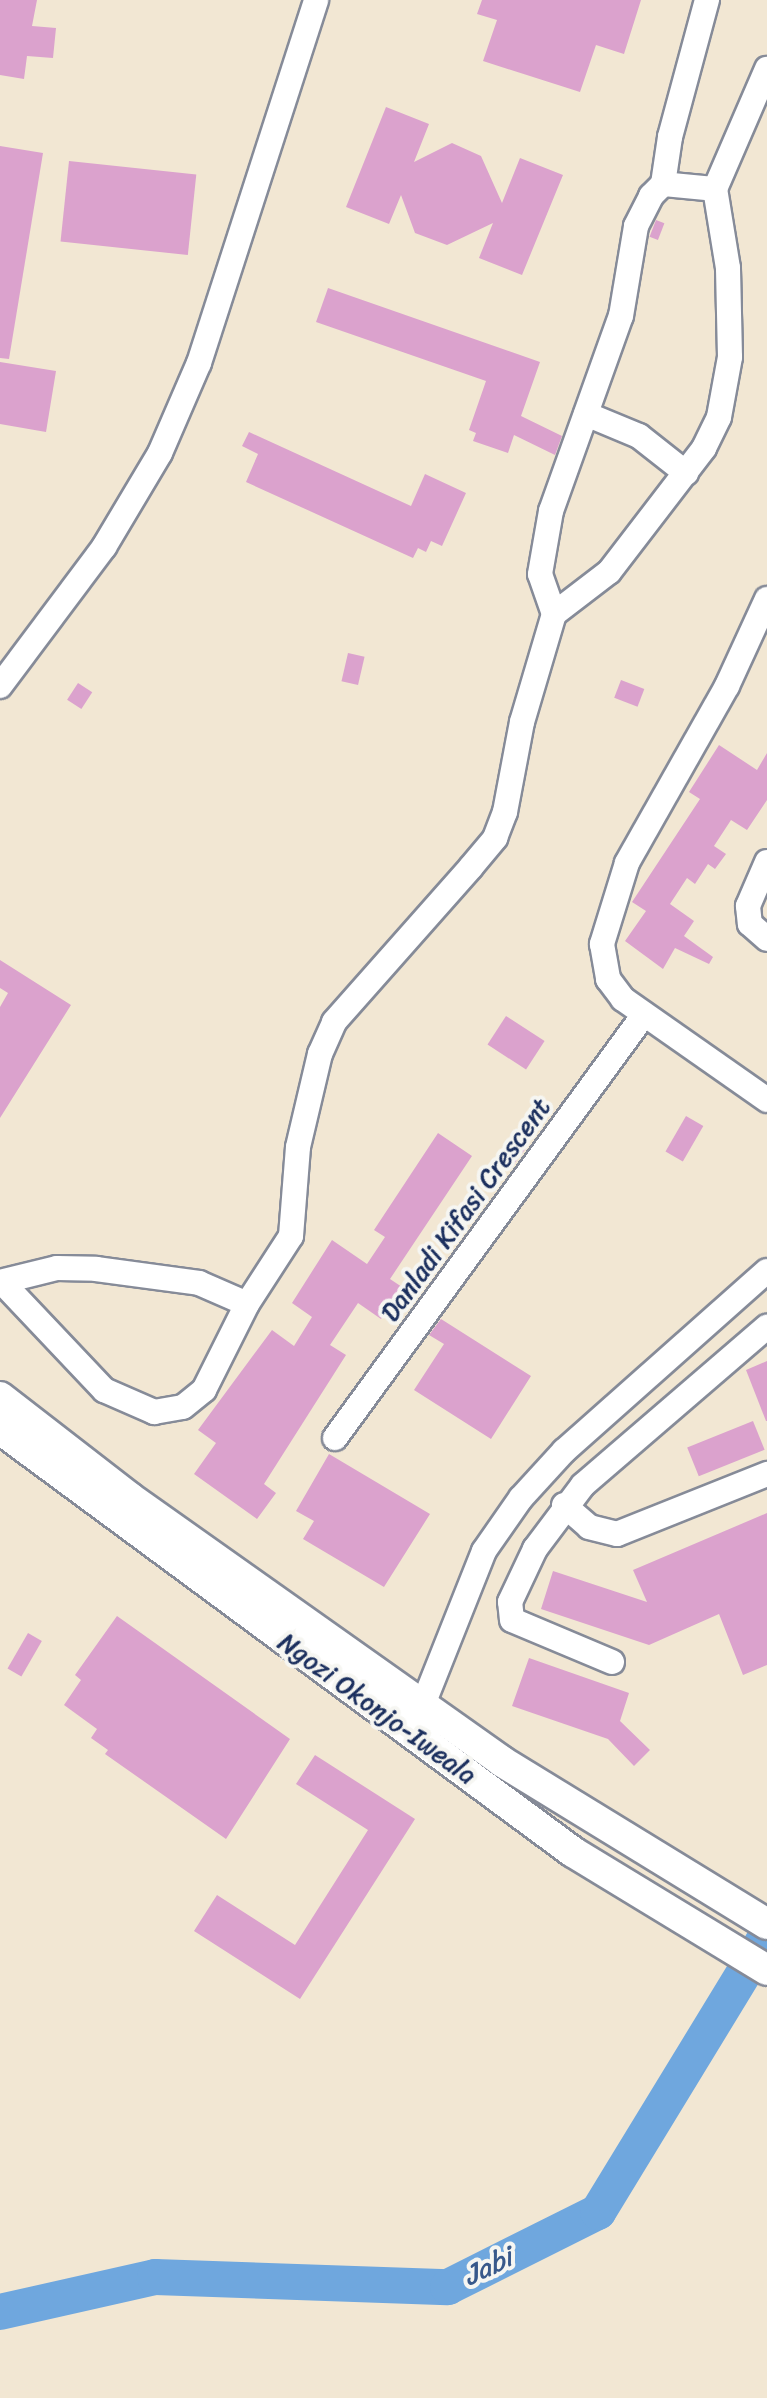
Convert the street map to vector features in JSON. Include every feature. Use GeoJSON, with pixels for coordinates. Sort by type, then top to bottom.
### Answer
{"type":"FeatureCollection","features":[{"type":"Feature","properties":{"kind":"street"},"geometry":{"type":"LineString","coordinates":[[0,686],[104,547],[160,453],[199,363],[316,0]]}},
{"type":"Feature","properties":{"kind":"street"},"geometry":{"type":"LineString","coordinates":[[247,1304],[199,1283],[96,1269],[57,1268],[1,1282],[104,1390],[154,1412],[183,1407],[204,1390],[247,1304],[291,1236],[298,1147],[320,1054],[334,1022],[495,838],[554,614],[540,574],[551,511],[621,316],[636,226],[651,196],[663,184],[670,137],[707,0]]}},
{"type":"Feature","properties":{"kind":"street"},"geometry":{"type":"LineString","coordinates":[[554,614],[609,572],[686,473],[719,417],[730,357],[728,268],[715,189],[767,69]]}},
{"type":"Feature","properties":{"kind":"street"},"geometry":{"type":"LineString","coordinates":[[663,184],[715,189]]}},
{"type":"Feature","properties":{"kind":"street"},"geometry":{"type":"LineString","coordinates":[[586,414],[639,436],[686,473]]}},
{"type":"Feature","properties":{"kind":"street"},"geometry":{"type":"LineString","coordinates":[[767,599],[727,686],[627,863],[608,909],[602,944],[608,979],[643,1016],[767,1100]]}},
{"type":"Feature","properties":{"kind":"street"},"geometry":{"type":"LineString","coordinates":[[767,862],[748,906],[750,924],[767,939]]}},
{"type":"Feature","properties":{"kind":"street","name":"Danladi Kifasi Crescent"},"geometry":{"type":"LineString","coordinates":[[335,1438],[643,1016]]}},
{"type":"Feature","properties":{"kind":"street"},"geometry":{"type":"LineString","coordinates":[[410,1734],[484,1551],[521,1498],[564,1451],[767,1271]]}},
{"type":"Feature","properties":{"kind":"street"},"geometry":{"type":"LineString","coordinates":[[612,1662],[521,1625],[508,1611],[535,1549],[564,1505],[767,1327]]}},
{"type":"Feature","properties":{"kind":"street"},"geometry":{"type":"LineString","coordinates":[[646,1381],[673,1412]]}},
{"type":"Feature","properties":{"kind":"street","name":"Ngozi Okonjo-Iweala"},"geometry":{"type":"LineString","coordinates":[[0,1397],[130,1498],[501,1761],[767,1924]]}},
{"type":"Feature","properties":{"kind":"street","name":"Ngozi Okonjo-Iweala"},"geometry":{"type":"LineString","coordinates":[[0,1429],[573,1852],[767,1970]]}},
{"type":"Feature","properties":{"kind":"street"},"geometry":{"type":"LineString","coordinates":[[564,1505],[589,1527],[617,1534],[767,1474]]}},
{"type":"Feature","properties":{"kind":"building"},"geometry":{"type":"Polygon","coordinates":[[[0,0],[37,0],[32,26],[56,28],[53,58],[27,56],[24,79],[0,75],[0,0]]]}},
{"type":"Feature","properties":{"kind":"building"},"geometry":{"type":"Polygon","coordinates":[[[482,0],[641,0],[624,54],[596,45],[580,92],[483,61],[497,20],[477,14],[482,0]]]}},
{"type":"Feature","properties":{"kind":"building"},"geometry":{"type":"Polygon","coordinates":[[[386,107],[429,124],[414,162],[452,143],[481,156],[502,203],[520,158],[563,175],[522,275],[479,258],[493,223],[447,245],[415,233],[401,195],[389,224],[346,207],[386,107]]]}},
{"type":"Feature","properties":{"kind":"building"},"geometry":{"type":"Polygon","coordinates":[[[0,146],[43,153],[9,359],[0,358],[0,146]]]}},
{"type":"Feature","properties":{"kind":"building"},"geometry":{"type":"Polygon","coordinates":[[[69,161],[196,174],[188,255],[61,242],[69,161]]]}},
{"type":"Feature","properties":{"kind":"building"},"geometry":{"type":"Polygon","coordinates":[[[656,220],[664,223],[658,240],[650,237],[656,220]]]}},
{"type":"Feature","properties":{"kind":"building"},"geometry":{"type":"Polygon","coordinates":[[[328,288],[540,362],[521,416],[562,436],[555,455],[514,435],[508,453],[473,441],[476,433],[469,430],[486,381],[316,322],[328,288]]]}},
{"type":"Feature","properties":{"kind":"building"},"geometry":{"type":"Polygon","coordinates":[[[0,362],[56,371],[46,432],[0,424],[0,362]]]}},
{"type":"Feature","properties":{"kind":"building"},"geometry":{"type":"Polygon","coordinates":[[[249,432],[411,506],[425,474],[466,493],[442,546],[431,541],[426,552],[418,548],[413,558],[246,482],[258,454],[242,446],[249,432]]]}},
{"type":"Feature","properties":{"kind":"building"},"geometry":{"type":"Polygon","coordinates":[[[348,653],[365,657],[358,685],[341,681],[348,653]]]}},
{"type":"Feature","properties":{"kind":"building"},"geometry":{"type":"Polygon","coordinates":[[[621,680],[644,689],[638,707],[614,698],[621,680]]]}},
{"type":"Feature","properties":{"kind":"building"},"geometry":{"type":"Polygon","coordinates":[[[78,683],[92,692],[81,709],[67,700],[78,683]]]}},
{"type":"Feature","properties":{"kind":"building"},"geometry":{"type":"Polygon","coordinates":[[[719,745],[757,770],[767,753],[767,800],[747,830],[731,820],[714,846],[726,854],[715,869],[708,864],[695,884],[687,878],[670,904],[694,921],[684,936],[713,957],[709,964],[675,948],[663,969],[625,941],[646,911],[632,902],[700,799],[689,792],[719,745]]]}},
{"type":"Feature","properties":{"kind":"building"},"geometry":{"type":"Polygon","coordinates":[[[0,960],[71,1005],[0,1118],[0,1007],[8,993],[0,988],[0,960]]]}},
{"type":"Feature","properties":{"kind":"building"},"geometry":{"type":"Polygon","coordinates":[[[506,1016],[545,1041],[526,1070],[487,1045],[506,1016]]]}},
{"type":"Feature","properties":{"kind":"building"},"geometry":{"type":"Polygon","coordinates":[[[686,1116],[703,1126],[683,1162],[666,1152],[686,1116]]]}},
{"type":"Feature","properties":{"kind":"building"},"geometry":{"type":"Polygon","coordinates":[[[438,1133],[472,1156],[390,1279],[402,1287],[381,1319],[358,1303],[330,1345],[346,1355],[264,1484],[276,1493],[257,1519],[194,1474],[216,1443],[198,1430],[272,1330],[294,1346],[312,1317],[292,1303],[332,1240],[367,1264],[385,1237],[374,1230],[438,1133]]]}},
{"type":"Feature","properties":{"kind":"building"},"geometry":{"type":"Polygon","coordinates":[[[513,1139],[526,1149],[512,1166],[499,1156],[513,1139]]]}},
{"type":"Feature","properties":{"kind":"building"},"geometry":{"type":"Polygon","coordinates":[[[441,1319],[531,1376],[491,1439],[414,1390],[444,1344],[429,1335],[441,1319]]]}},
{"type":"Feature","properties":{"kind":"building"},"geometry":{"type":"Polygon","coordinates":[[[767,1361],[767,1421],[766,1421],[746,1370],[767,1361]]]}},
{"type":"Feature","properties":{"kind":"building"},"geometry":{"type":"Polygon","coordinates":[[[753,1421],[765,1450],[699,1476],[687,1448],[753,1421]]]}},
{"type":"Feature","properties":{"kind":"building"},"geometry":{"type":"Polygon","coordinates":[[[329,1454],[430,1514],[384,1587],[303,1539],[314,1521],[296,1511],[329,1454]]]}},
{"type":"Feature","properties":{"kind":"building"},"geometry":{"type":"Polygon","coordinates":[[[767,1513],[767,1665],[743,1675],[719,1614],[649,1645],[541,1609],[553,1571],[647,1602],[633,1570],[767,1513]]]}},
{"type":"Feature","properties":{"kind":"building"},"geometry":{"type":"Polygon","coordinates":[[[117,1616],[290,1739],[226,1839],[105,1754],[108,1750],[91,1738],[97,1729],[64,1705],[81,1680],[75,1675],[117,1616]]]}},
{"type":"Feature","properties":{"kind":"building"},"geometry":{"type":"Polygon","coordinates":[[[28,1633],[42,1641],[21,1677],[8,1669],[28,1633]]]}},
{"type":"Feature","properties":{"kind":"building"},"geometry":{"type":"Polygon","coordinates":[[[529,1658],[629,1693],[620,1721],[650,1750],[634,1766],[608,1739],[512,1706],[529,1658]]]}},
{"type":"Feature","properties":{"kind":"building"},"geometry":{"type":"Polygon","coordinates":[[[315,1755],[415,1819],[300,1999],[194,1931],[217,1895],[295,1945],[368,1830],[296,1784],[315,1755]]]}},
{"type":"Feature","properties":{"kind":"waterway","name":"Jabi"},"geometry":{"type":"LineString","coordinates":[[0,2312],[155,2277],[448,2287],[598,2212],[767,1935]]}}]}
